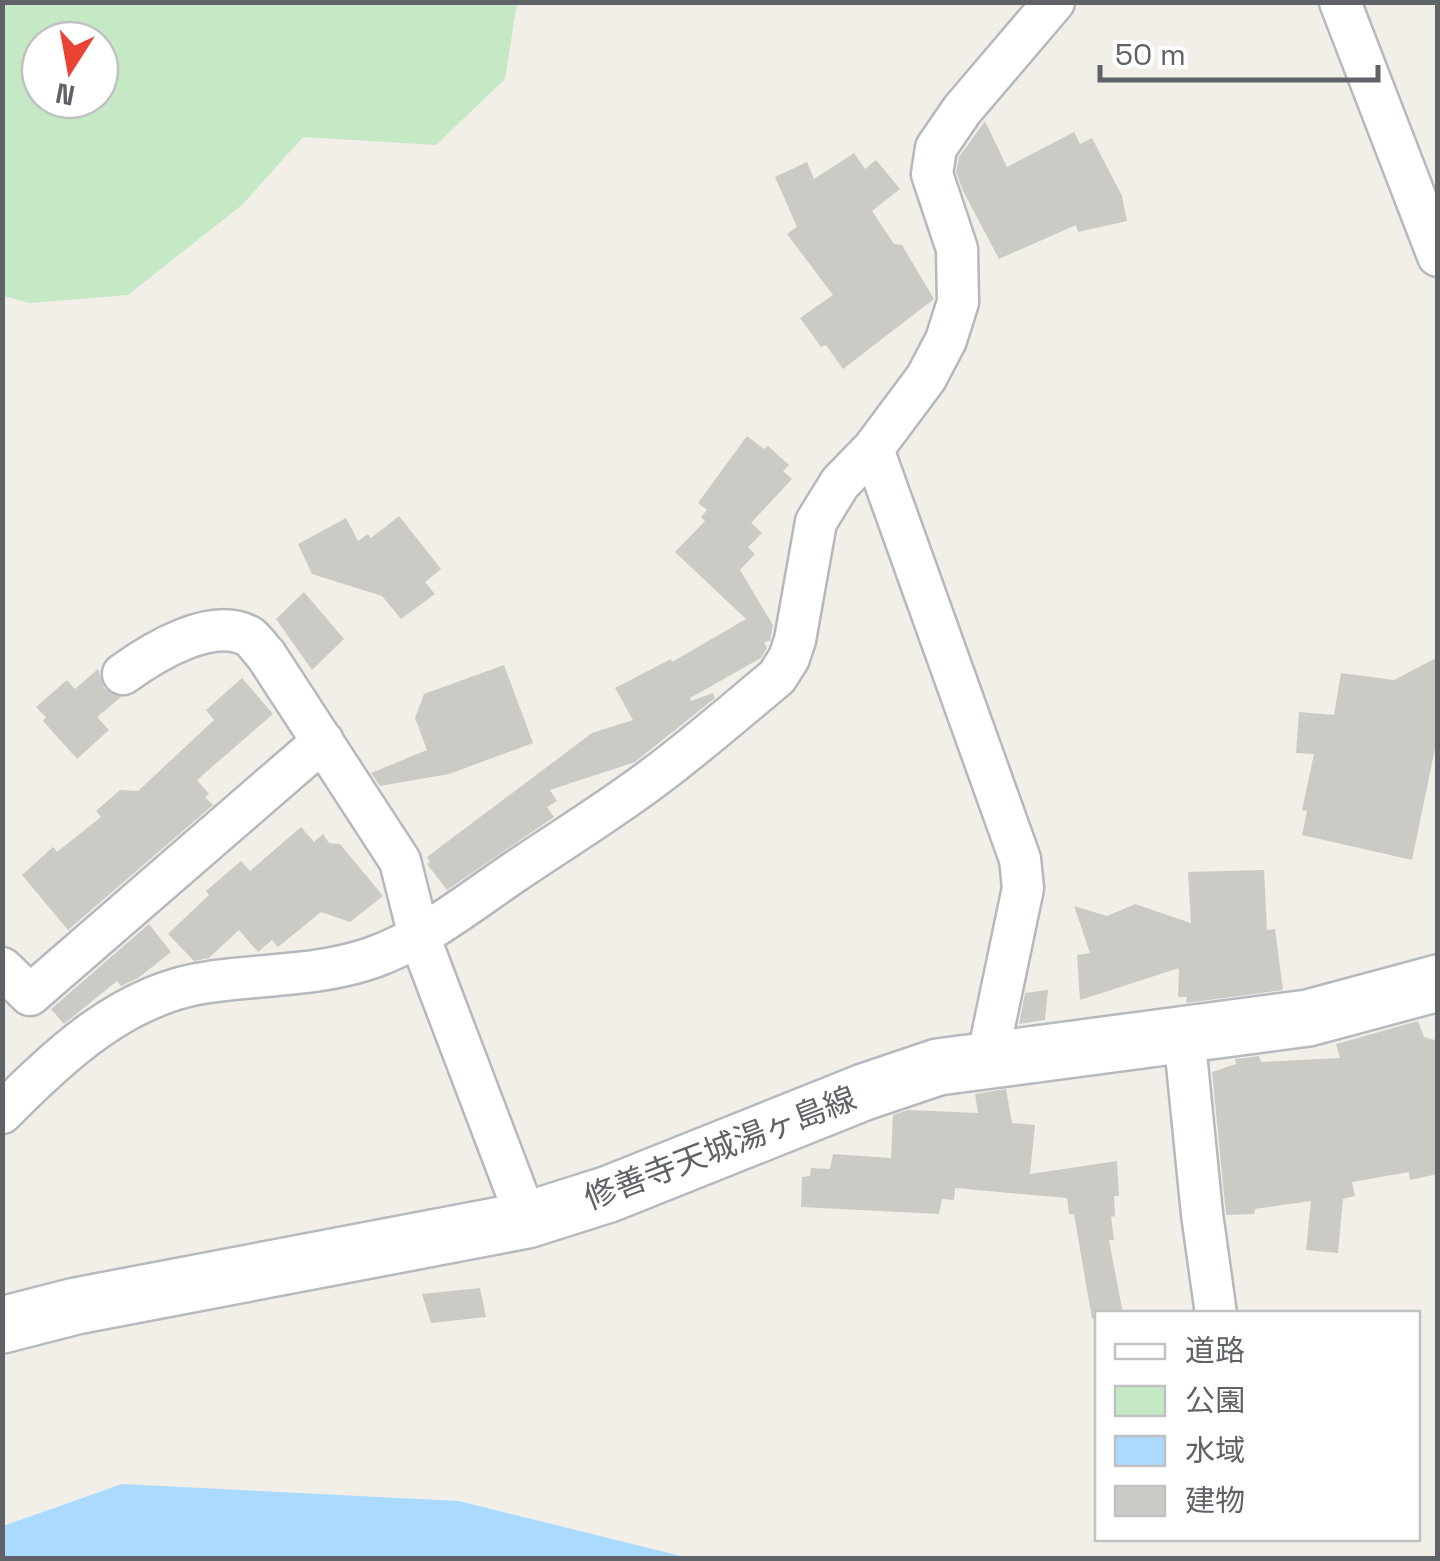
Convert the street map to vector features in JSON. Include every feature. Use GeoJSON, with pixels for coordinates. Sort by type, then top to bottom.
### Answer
{"type":"FeatureCollection","features":[{"type":"Feature","properties":{"kind":"main road","name":"修善寺天城湯ヶ島線"},"geometry":{"type":"LineString","coordinates":[[2,1325],[76,1306],[528,1220],[678,1168],[864,1092],[938,1067],[1308,1018],[1438,983]]}},
{"type":"Feature","properties":{"kind":"street"},"geometry":{"type":"LineString","coordinates":[[2,1113],[63,1055],[118,1015],[158,994],[208,982],[340,966],[372,958],[419,936],[657,775],[777,677],[795,640],[816,522],[840,483],[872,449],[926,378],[946,340],[958,302],[957,249],[932,174],[936,148],[962,110],[1054,2]]}},
{"type":"Feature","properties":{"kind":"street"},"geometry":{"type":"LineString","coordinates":[[1340,2],[1438,256]]}},
{"type":"Feature","properties":{"kind":"street"},"geometry":{"type":"LineString","coordinates":[[872,449],[1020,859],[1023,888],[987,1060]]}},
{"type":"Feature","properties":{"kind":"street"},"geometry":{"type":"LineString","coordinates":[[123,674],[173,643],[210,632],[250,638],[266,655],[400,861],[419,936],[528,1220]]}},
{"type":"Feature","properties":{"kind":"street"},"geometry":{"type":"LineString","coordinates":[[2,968],[30,995],[323,740]]}},
{"type":"Feature","properties":{"kind":"street"},"geometry":{"type":"LineString","coordinates":[[1184,1034],[1216,1311]]}},
{"type":"Feature","properties":{"kind":"green space"},"geometry":{"type":"Polygon","coordinates":[[[3,2],[517,3],[505,79],[436,145],[303,137],[242,205],[128,295],[30,303],[3,296],[3,2]]]}},
{"type":"Feature","properties":{"kind":"water"},"geometry":{"type":"Polygon","coordinates":[[[122,1484],[459,1501],[689,1558],[3,1558],[3,1526],[122,1484]]]}},
{"type":"Feature","properties":{"kind":"building"},"geometry":{"type":"Polygon","coordinates":[[[985,121],[1007,167],[1074,132],[1080,144],[1092,138],[1122,196],[1127,221],[1078,232],[1076,225],[999,259],[956,172],[959,157],[985,121]]]}},
{"type":"Feature","properties":{"kind":"building"},"geometry":{"type":"Polygon","coordinates":[[[854,153],[865,169],[876,160],[900,189],[872,211],[894,244],[902,245],[934,299],[843,369],[800,318],[833,295],[787,234],[797,227],[775,177],[807,162],[814,179],[854,153]]]}},
{"type":"Feature","properties":{"kind":"building"},"geometry":{"type":"Polygon","coordinates":[[[747,436],[764,449],[768,446],[789,465],[783,471],[792,479],[751,523],[762,533],[748,547],[755,554],[740,570],[773,625],[761,658],[690,698],[691,701],[713,693],[715,698],[635,762],[550,790],[557,801],[547,807],[554,817],[447,890],[427,864],[427,857],[592,733],[633,720],[615,688],[671,659],[672,662],[746,619],[675,552],[705,521],[701,517],[707,510],[698,503],[747,436]]]}},
{"type":"Feature","properties":{"kind":"building"},"geometry":{"type":"Polygon","coordinates":[[[399,516],[441,569],[425,582],[435,594],[401,619],[382,596],[312,574],[298,544],[346,518],[358,541],[368,534],[371,538],[399,516]]]}},
{"type":"Feature","properties":{"kind":"building"},"geometry":{"type":"Polygon","coordinates":[[[304,592],[344,639],[312,670],[276,619],[304,592]]]}},
{"type":"Feature","properties":{"kind":"building"},"geometry":{"type":"Polygon","coordinates":[[[1438,657],[1438,734],[1412,860],[1302,835],[1307,811],[1302,810],[1314,754],[1296,753],[1299,712],[1334,715],[1341,673],[1394,680],[1438,657]]]}},
{"type":"Feature","properties":{"kind":"building"},"geometry":{"type":"Polygon","coordinates":[[[504,665],[533,743],[449,774],[380,786],[371,773],[427,750],[415,718],[424,694],[504,665]]]}},
{"type":"Feature","properties":{"kind":"building"},"geometry":{"type":"Polygon","coordinates":[[[98,669],[104,688],[121,697],[97,717],[109,730],[77,759],[43,721],[46,717],[36,707],[67,680],[75,689],[98,669]]]}},
{"type":"Feature","properties":{"kind":"building"},"geometry":{"type":"Polygon","coordinates":[[[242,678],[273,714],[197,780],[213,805],[68,930],[22,875],[53,847],[57,852],[101,817],[96,811],[120,790],[138,791],[214,720],[206,710],[242,678]]]}},
{"type":"Feature","properties":{"kind":"building"},"geometry":{"type":"Polygon","coordinates":[[[301,827],[314,842],[323,834],[329,843],[340,844],[383,896],[350,922],[321,912],[278,947],[272,940],[258,952],[239,930],[209,958],[194,961],[168,934],[209,895],[206,891],[241,861],[250,871],[301,827]]]}},
{"type":"Feature","properties":{"kind":"building"},"geometry":{"type":"Polygon","coordinates":[[[1264,870],[1267,930],[1275,929],[1283,990],[1186,1003],[1187,997],[1178,997],[1179,968],[1080,1000],[1077,955],[1090,953],[1074,906],[1107,916],[1135,904],[1191,923],[1188,872],[1264,870]]]}},
{"type":"Feature","properties":{"kind":"building"},"geometry":{"type":"Polygon","coordinates":[[[149,924],[171,952],[138,978],[121,986],[117,981],[64,1024],[51,1009],[149,924]]]}},
{"type":"Feature","properties":{"kind":"building"},"geometry":{"type":"Polygon","coordinates":[[[1048,990],[1045,1020],[1019,1024],[1025,993],[1048,990]]]}},
{"type":"Feature","properties":{"kind":"building"},"geometry":{"type":"Polygon","coordinates":[[[1418,1021],[1424,1037],[1438,1041],[1438,1174],[1410,1180],[1409,1172],[1352,1182],[1355,1196],[1343,1199],[1338,1253],[1306,1250],[1311,1201],[1255,1209],[1254,1214],[1226,1215],[1212,1072],[1236,1064],[1235,1059],[1259,1056],[1261,1062],[1340,1058],[1336,1044],[1418,1021]]]}},
{"type":"Feature","properties":{"kind":"building"},"geometry":{"type":"Polygon","coordinates":[[[1006,1089],[1012,1123],[1035,1125],[1030,1174],[1117,1161],[1119,1196],[1114,1196],[1115,1216],[1111,1217],[1114,1240],[1109,1240],[1122,1311],[1095,1311],[1092,1319],[1074,1214],[1069,1214],[1067,1198],[955,1188],[954,1200],[942,1199],[939,1214],[801,1207],[802,1177],[810,1176],[811,1168],[830,1169],[833,1154],[891,1158],[893,1115],[908,1110],[978,1113],[975,1094],[1006,1089]]]}},
{"type":"Feature","properties":{"kind":"building"},"geometry":{"type":"Polygon","coordinates":[[[480,1288],[486,1317],[431,1323],[422,1294],[480,1288]]]}}]}
